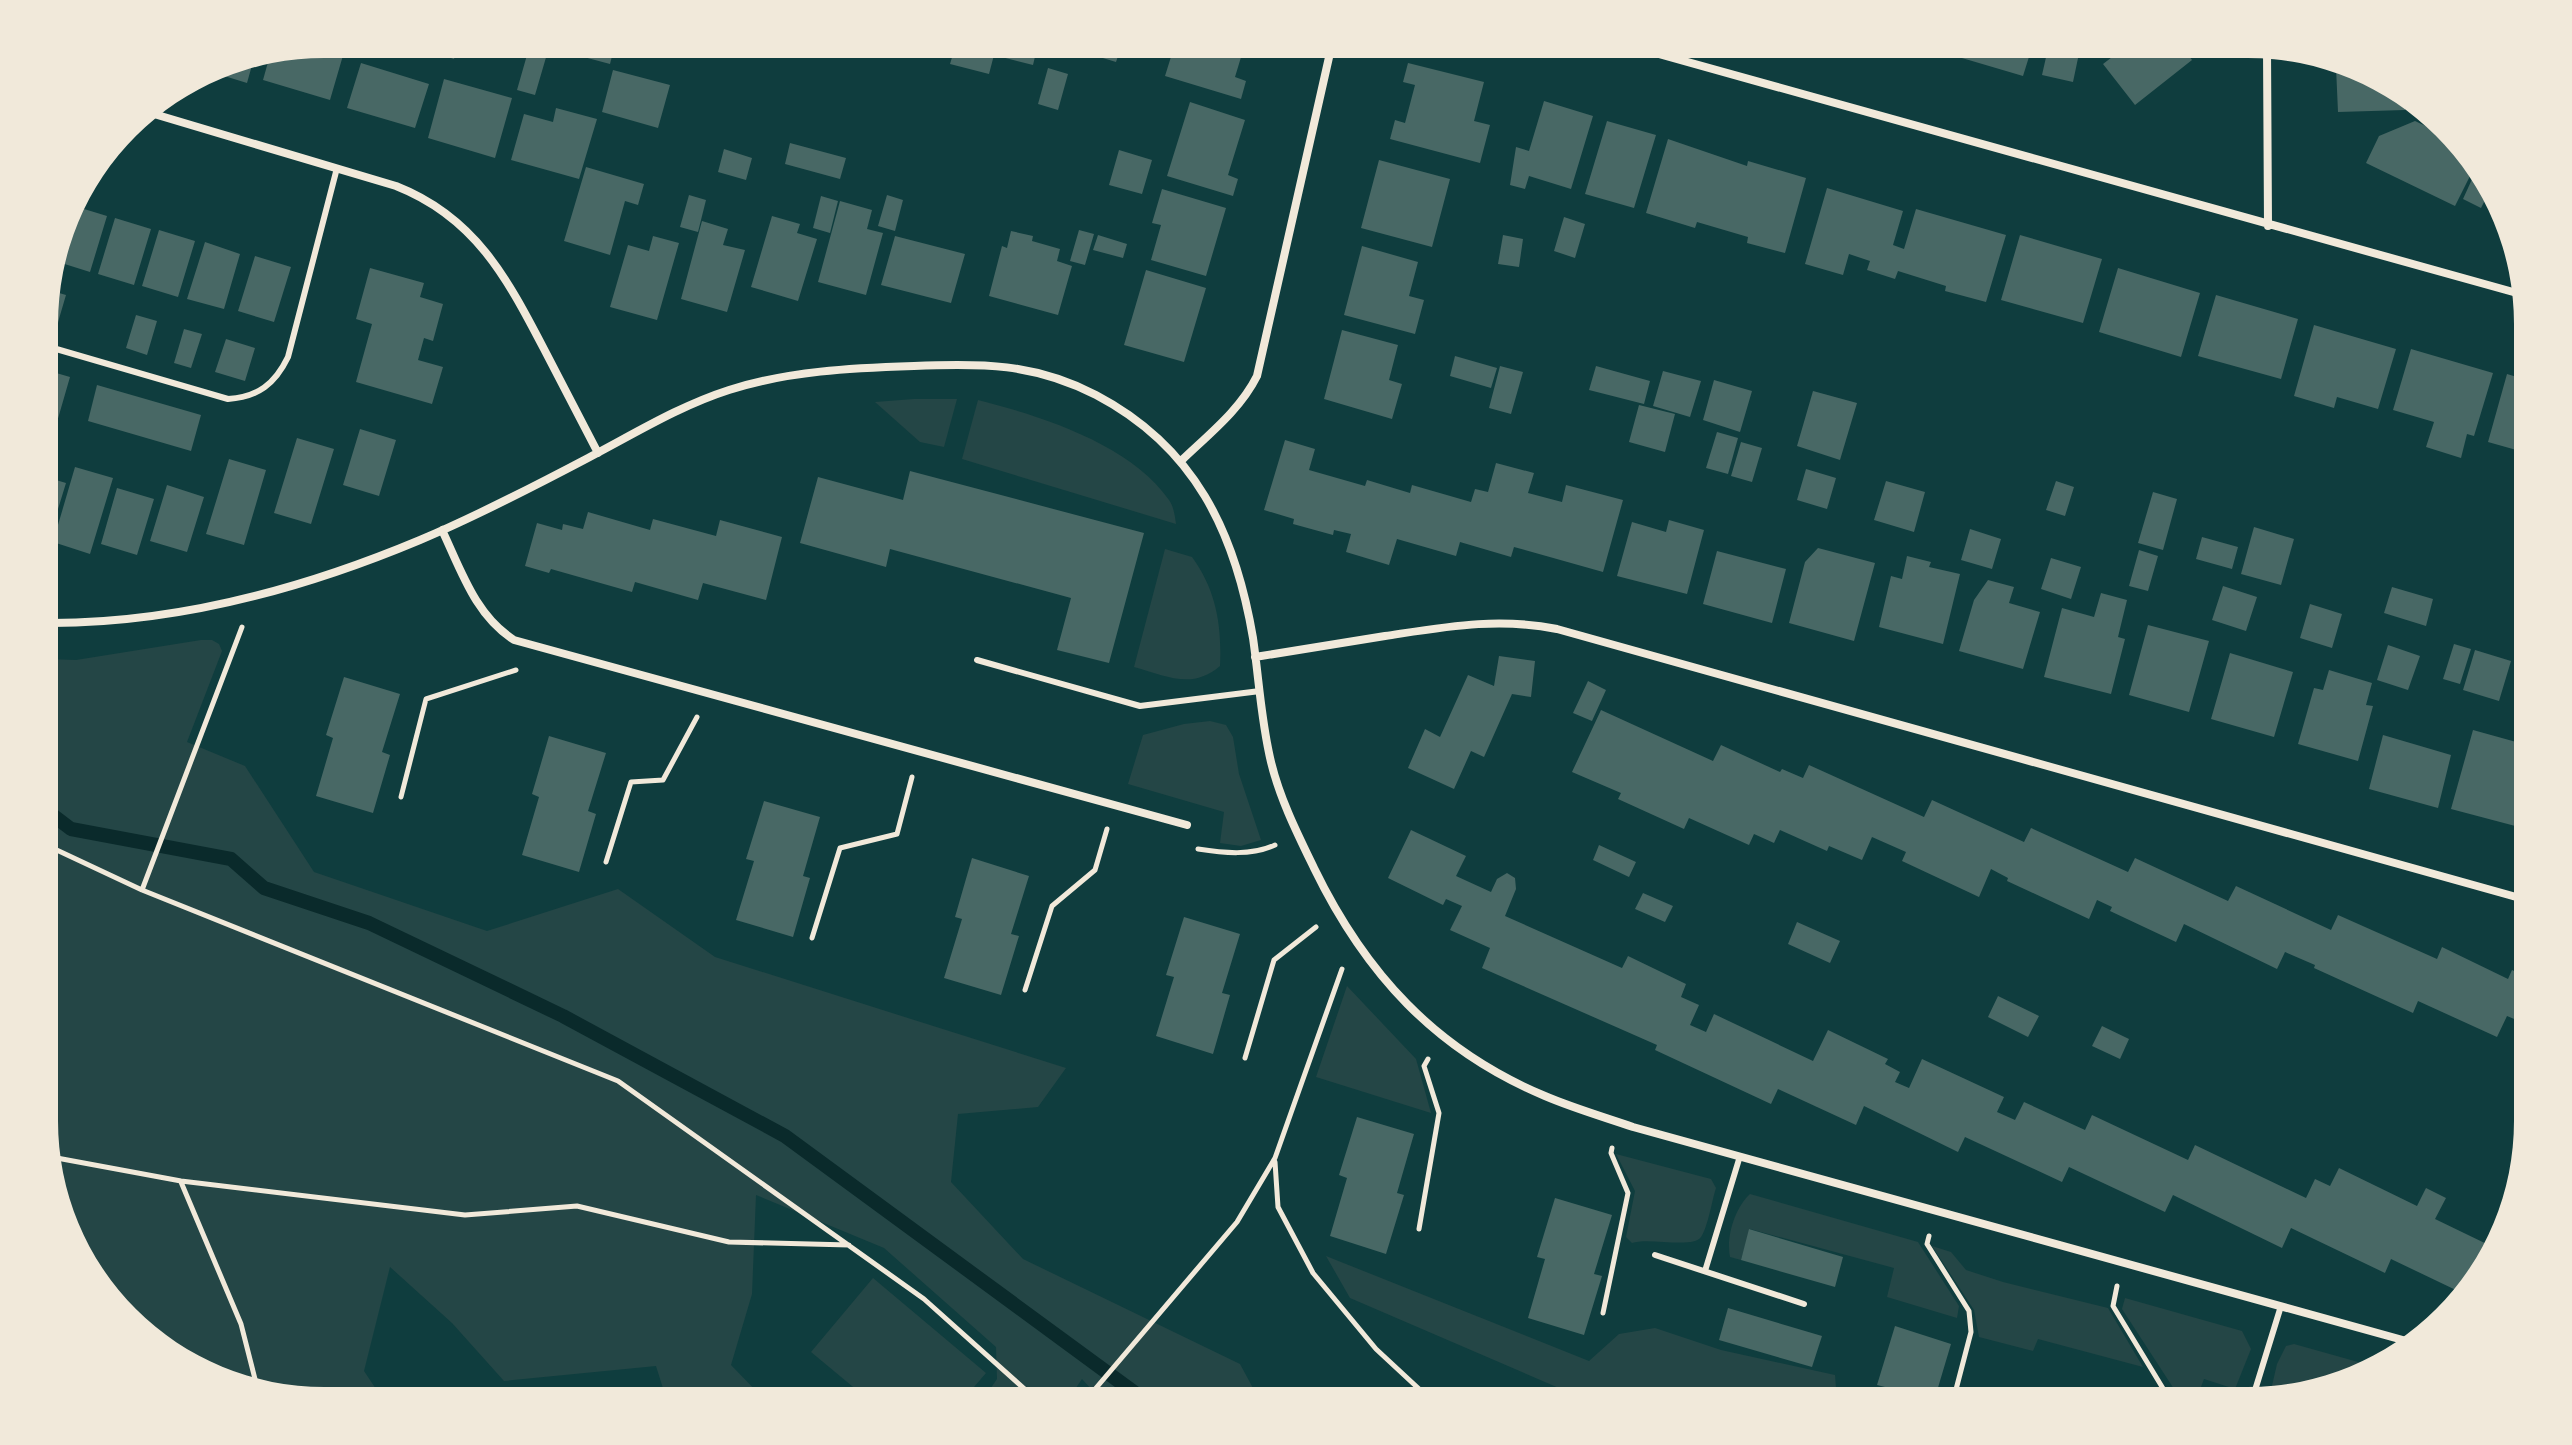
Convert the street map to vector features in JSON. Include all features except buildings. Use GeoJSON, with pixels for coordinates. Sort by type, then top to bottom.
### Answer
{"type":"FeatureCollection","features":[{"type":"Feature","properties":{"kind":"street"},"geometry":{"type":"LineString","coordinates":[[1182,460],[1249,393],[1257,376],[1329,58]]}},
{"type":"Feature","properties":{"kind":"street"},"geometry":{"type":"LineString","coordinates":[[1673,58],[2511,292]]}},
{"type":"Feature","properties":{"kind":"street"},"geometry":{"type":"LineString","coordinates":[[2267,59],[2268,226]]}},
{"type":"Feature","properties":{"kind":"street"},"geometry":{"type":"LineString","coordinates":[[160,116],[419,195],[444,210],[492,258],[514,291],[598,453]]}},
{"type":"Feature","properties":{"kind":"street"},"geometry":{"type":"LineString","coordinates":[[58,622],[121,619],[254,596],[367,561],[442,530],[728,390],[836,370],[976,364],[1023,368],[1072,384],[1122,410],[1172,449],[1200,487],[1225,537],[1245,597],[1270,757],[1279,790],[1297,834],[1353,938],[1400,1000],[1478,1062],[1542,1095],[1619,1122],[2400,1339]]}},
{"type":"Feature","properties":{"kind":"street"},"geometry":{"type":"LineString","coordinates":[[442,530],[481,611],[495,628],[514,640],[1187,825]]}},
{"type":"Feature","properties":{"kind":"street"},"geometry":{"type":"LineString","coordinates":[[1255,657],[1491,622],[1524,623],[1557,629],[2513,896]]}},
{"type":"Feature","properties":{"kind":"lane"},"geometry":{"type":"LineString","coordinates":[[58,350],[228,399],[258,393],[281,372],[288,357],[337,168]]}},
{"type":"Feature","properties":{"kind":"lane"},"geometry":{"type":"LineString","coordinates":[[977,660],[1140,706],[1260,691]]}},
{"type":"Feature","properties":{"kind":"lane"},"geometry":{"type":"LineString","coordinates":[[1705,1271],[1740,1156]]}},
{"type":"Feature","properties":{"kind":"lane"},"geometry":{"type":"LineString","coordinates":[[1655,1255],[1804,1304]]}},
{"type":"Feature","properties":{"kind":"lane"},"geometry":{"type":"LineString","coordinates":[[2256,1386],[2281,1306]]}},
{"type":"Feature","properties":{"kind":"path"},"geometry":{"type":"LineString","coordinates":[[142,890],[254,596]]}},
{"type":"Feature","properties":{"kind":"path"},"geometry":{"type":"LineString","coordinates":[[401,797],[426,699],[516,670],[526,643]]}},
{"type":"Feature","properties":{"kind":"path"},"geometry":{"type":"LineString","coordinates":[[606,862],[631,782],[663,780],[710,693]]}},
{"type":"Feature","properties":{"kind":"path"},"geometry":{"type":"LineString","coordinates":[[812,938],[840,848],[897,834],[920,751]]}},
{"type":"Feature","properties":{"kind":"path"},"geometry":{"type":"LineString","coordinates":[[1025,990],[1052,906],[1095,870],[1114,804]]}},
{"type":"Feature","properties":{"kind":"path"},"geometry":{"type":"LineString","coordinates":[[1187,825],[1181,846],[1230,853],[1270,848],[1297,834]]}},
{"type":"Feature","properties":{"kind":"path"},"geometry":{"type":"LineString","coordinates":[[58,851],[142,890],[618,1081],[924,1299],[1022,1387]]}},
{"type":"Feature","properties":{"kind":"path"},"geometry":{"type":"LineString","coordinates":[[1245,1058],[1274,960],[1337,911]]}},
{"type":"Feature","properties":{"kind":"path"},"geometry":{"type":"LineString","coordinates":[[1098,1387],[1237,1222],[1275,1158],[1353,938]]}},
{"type":"Feature","properties":{"kind":"path"},"geometry":{"type":"LineString","coordinates":[[1419,1229],[1439,1113],[1424,1066],[1443,1036]]}},
{"type":"Feature","properties":{"kind":"path"},"geometry":{"type":"LineString","coordinates":[[1603,1313],[1628,1193],[1611,1153],[1619,1122]]}},
{"type":"Feature","properties":{"kind":"path"},"geometry":{"type":"LineString","coordinates":[[1275,1158],[1278,1207],[1313,1273],[1376,1349],[1416,1386]]}},
{"type":"Feature","properties":{"kind":"path"},"geometry":{"type":"LineString","coordinates":[[60,1159],[181,1181],[465,1215],[577,1206],[729,1242],[850,1245]]}},
{"type":"Feature","properties":{"kind":"path"},"geometry":{"type":"LineString","coordinates":[[181,1181],[241,1324],[255,1378]]}},
{"type":"Feature","properties":{"kind":"path"},"geometry":{"type":"LineString","coordinates":[[1936,1209],[1927,1244],[1969,1311],[1971,1332],[1957,1386]]}},
{"type":"Feature","properties":{"kind":"path"},"geometry":{"type":"LineString","coordinates":[[2123,1263],[2113,1306],[2162,1386]]}},
{"type":"Feature","properties":{"kind":"shaded area"},"geometry":{"type":"Polygon","coordinates":[[[957,399],[944,447],[920,442],[875,402],[957,399]]]}},
{"type":"Feature","properties":{"kind":"shaded area"},"geometry":{"type":"Polygon","coordinates":[[[978,400],[1056,424],[1132,463],[1152,480],[1171,503],[1176,524],[962,459],[978,400]]]}},
{"type":"Feature","properties":{"kind":"shaded area"},"geometry":{"type":"Polygon","coordinates":[[[1165,549],[1192,557],[1207,582],[1216,608],[1220,666],[1199,678],[1179,679],[1134,667],[1165,549]]]}},
{"type":"Feature","properties":{"kind":"shaded area"},"geometry":{"type":"Polygon","coordinates":[[[201,640],[219,644],[222,651],[187,742],[245,766],[314,872],[487,931],[618,889],[715,957],[1066,1068],[1038,1107],[958,1114],[951,1182],[1023,1259],[1240,1364],[1252,1387],[1089,1387],[1082,1379],[1077,1387],[992,1387],[997,1379],[996,1347],[884,1248],[756,1195],[752,1294],[731,1365],[752,1387],[663,1387],[656,1366],[504,1381],[452,1323],[390,1267],[364,1371],[375,1387],[289,1385],[222,1367],[191,1351],[149,1321],[103,1269],[85,1239],[72,1207],[60,1156],[58,659],[76,660],[201,640]]]}},
{"type":"Feature","properties":{"kind":"shaded area"},"geometry":{"type":"Polygon","coordinates":[[[1210,721],[1226,725],[1233,737],[1239,774],[1261,840],[1241,846],[1220,843],[1224,812],[1128,784],[1143,735],[1210,721]]]}},
{"type":"Feature","properties":{"kind":"shaded area"},"geometry":{"type":"Polygon","coordinates":[[[1347,986],[1416,1059],[1431,1113],[1316,1077],[1347,986]]]}},
{"type":"Feature","properties":{"kind":"shaded area"},"geometry":{"type":"Polygon","coordinates":[[[1616,1154],[1711,1179],[1716,1188],[1701,1237],[1680,1243],[1632,1243],[1626,1237],[1635,1191],[1616,1154]]]}},
{"type":"Feature","properties":{"kind":"shaded area"},"geometry":{"type":"Polygon","coordinates":[[[1750,1194],[1918,1242],[1959,1306],[1957,1318],[1887,1297],[1894,1268],[1750,1229],[1741,1260],[1730,1257],[1729,1240],[1733,1223],[1750,1194]]]}},
{"type":"Feature","properties":{"kind":"shaded area"},"geometry":{"type":"Polygon","coordinates":[[[1932,1246],[1951,1252],[1966,1270],[2108,1308],[2143,1367],[2038,1339],[2033,1351],[1979,1337],[1974,1310],[1932,1246]]]}},
{"type":"Feature","properties":{"kind":"shaded area"},"geometry":{"type":"Polygon","coordinates":[[[1326,1256],[1589,1361],[1619,1334],[1655,1328],[1721,1350],[1835,1375],[1836,1386],[1555,1386],[1350,1298],[1326,1256]]]}},
{"type":"Feature","properties":{"kind":"shaded area"},"geometry":{"type":"Polygon","coordinates":[[[873,1278],[986,1373],[974,1387],[853,1387],[811,1352],[873,1278]]]}},
{"type":"Feature","properties":{"kind":"shaded area"},"geometry":{"type":"Polygon","coordinates":[[[2125,1298],[2242,1331],[2251,1349],[2236,1386],[2204,1379],[2201,1386],[2172,1386],[2122,1309],[2125,1298]]]}},
{"type":"Feature","properties":{"kind":"shaded area"},"geometry":{"type":"Polygon","coordinates":[[[2294,1344],[2360,1362],[2300,1382],[2272,1385],[2277,1364],[2286,1346],[2294,1344]]]}},
{"type":"Feature","properties":{"kind":"waterway"},"geometry":{"type":"LineString","coordinates":[[58,819],[71,829],[231,859],[264,888],[369,923],[563,1016],[785,1136],[1126,1387]]}}]}
